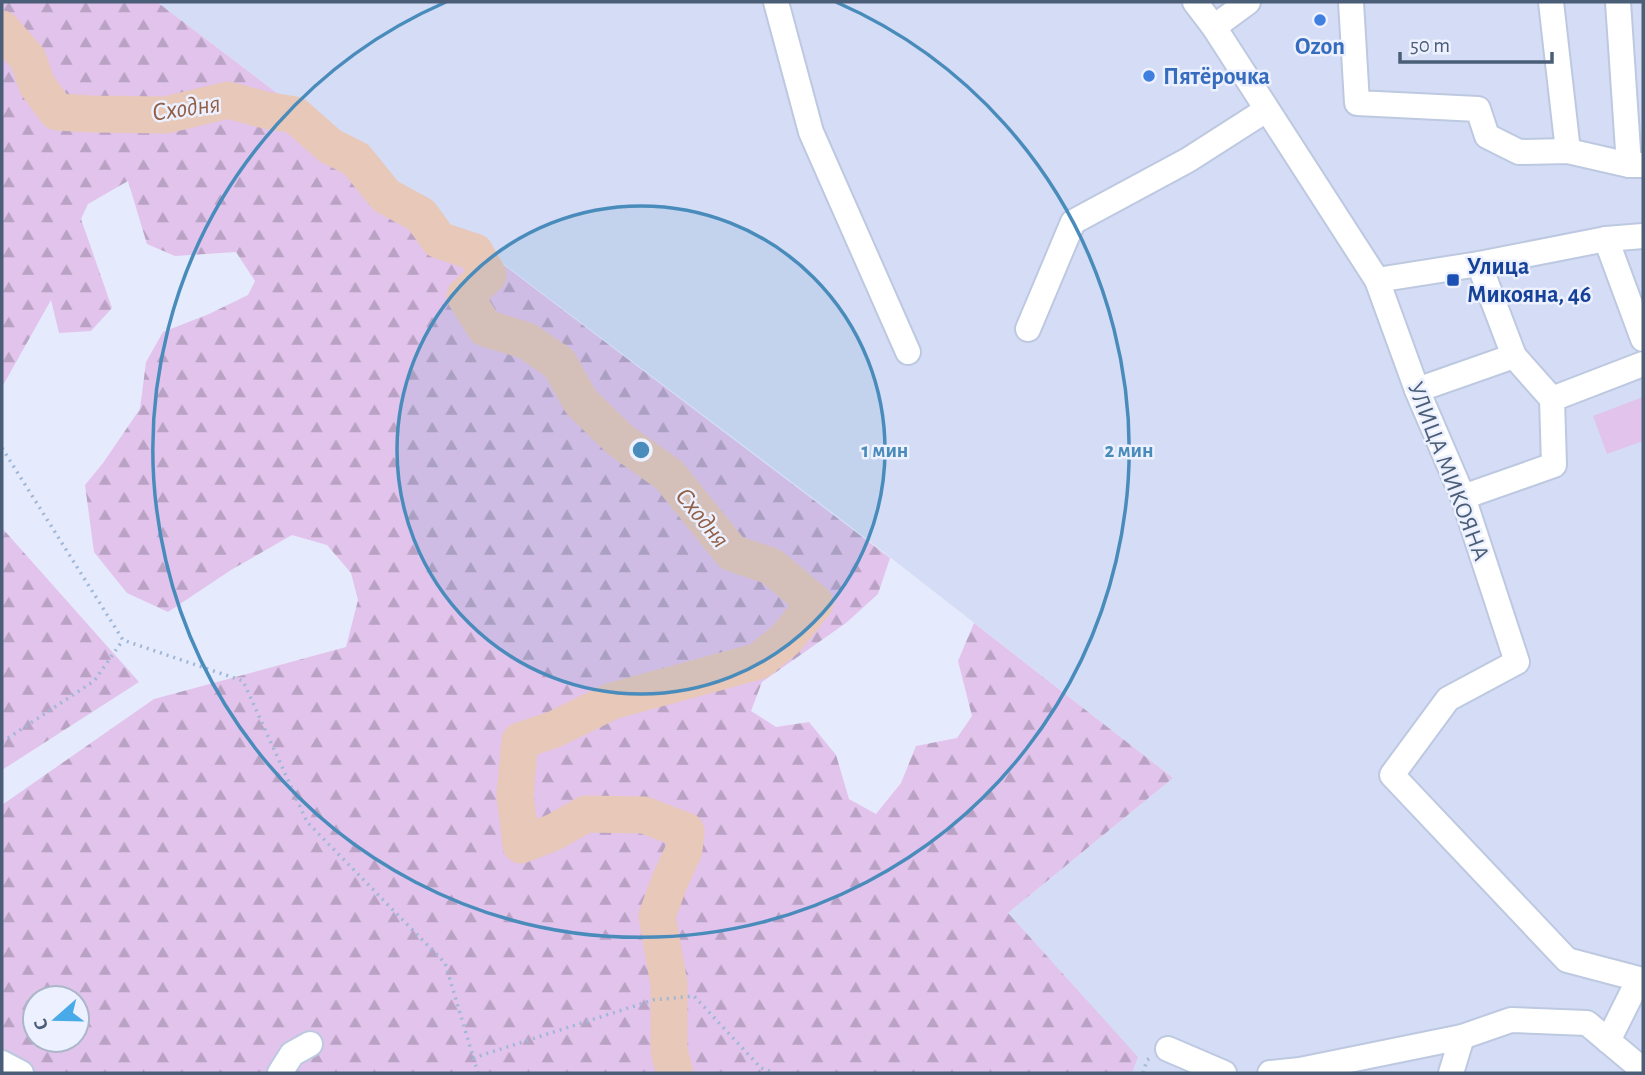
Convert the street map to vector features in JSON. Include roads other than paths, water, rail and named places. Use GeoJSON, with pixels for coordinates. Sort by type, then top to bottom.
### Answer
{"type":"FeatureCollection","features":[{"type":"Feature","properties":{"kind":"street"},"geometry":{"type":"LineString","coordinates":[[776,2],[811,132],[908,352]]}},
{"type":"Feature","properties":{"kind":"street","name":"УЛИЦА МИКОЯНА"},"geometry":{"type":"LineString","coordinates":[[1195,2],[1214,27],[1377,280],[1417,390],[1463,497],[1517,662],[1448,699],[1392,775],[1567,960],[1639,979],[1608,1041]]}},
{"type":"Feature","properties":{"kind":"street"},"geometry":{"type":"LineString","coordinates":[[1214,27],[1248,2]]}},
{"type":"Feature","properties":{"kind":"street"},"geometry":{"type":"LineString","coordinates":[[1350,2],[1357,103],[1479,109],[1487,136],[1519,152],[1568,151],[1636,165],[1618,2]]}},
{"type":"Feature","properties":{"kind":"street"},"geometry":{"type":"LineString","coordinates":[[1551,2],[1568,151]]}},
{"type":"Feature","properties":{"kind":"street"},"geometry":{"type":"LineString","coordinates":[[1028,329],[1073,222],[1188,160],[1266,110]]}},
{"type":"Feature","properties":{"kind":"street"},"geometry":{"type":"LineString","coordinates":[[1377,280],[1479,264],[1606,239],[1643,236]]}},
{"type":"Feature","properties":{"kind":"street"},"geometry":{"type":"LineString","coordinates":[[1606,239],[1643,339]]}},
{"type":"Feature","properties":{"kind":"street"},"geometry":{"type":"LineString","coordinates":[[1463,497],[1553,465],[1552,399],[1514,356],[1479,264]]}},
{"type":"Feature","properties":{"kind":"street"},"geometry":{"type":"LineString","coordinates":[[1417,390],[1514,356]]}},
{"type":"Feature","properties":{"kind":"street"},"geometry":{"type":"LineString","coordinates":[[1552,399],[1643,364]]}},
{"type":"Feature","properties":{"kind":"street"},"geometry":{"type":"LineString","coordinates":[[1270,1073],[1300,1070],[1462,1037],[1511,1020],[1587,1023],[1643,1070]]}},
{"type":"Feature","properties":{"kind":"street"},"geometry":{"type":"LineString","coordinates":[[1451,1073],[1462,1037]]}},
{"type":"Feature","properties":{"kind":"street"},"geometry":{"type":"LineString","coordinates":[[280,1073],[292,1054],[310,1045]]}},
{"type":"Feature","properties":{"kind":"street"},"geometry":{"type":"LineString","coordinates":[[1168,1049],[1224,1073]]}},
{"type":"Feature","properties":{"kind":"street"},"geometry":{"type":"LineString","coordinates":[[2,1063],[21,1073]]}},
{"type":"Feature","properties":{"kind":"waterway","name":"Сходня"},"geometry":{"type":"LineString","coordinates":[[2,29],[28,59],[37,85],[57,112],[166,115],[228,100],[295,115],[330,146],[356,159],[386,196],[421,215],[439,240],[475,252],[488,275],[465,296],[485,328],[527,341],[559,363],[581,402],[620,440],[669,475],[732,553],[771,566],[815,603],[786,639],[759,661],[612,701],[555,729],[520,741],[515,795],[521,845],[554,832],[586,814],[644,815],[686,831],[684,850],[657,916],[669,984],[669,1051],[675,1073]]}},
{"type":"Feature","properties":{"kind":"place","name":"Ozon"},"geometry":{"type":"Point","coordinates":[1320,20]}},
{"type":"Feature","properties":{"kind":"place","name":"Пятёрочка"},"geometry":{"type":"Point","coordinates":[1149,76]}},
{"type":"Feature","properties":{"kind":"place","name":"Улица Микояна, 46"},"geometry":{"type":"Point","coordinates":[1453,280]}}]}
